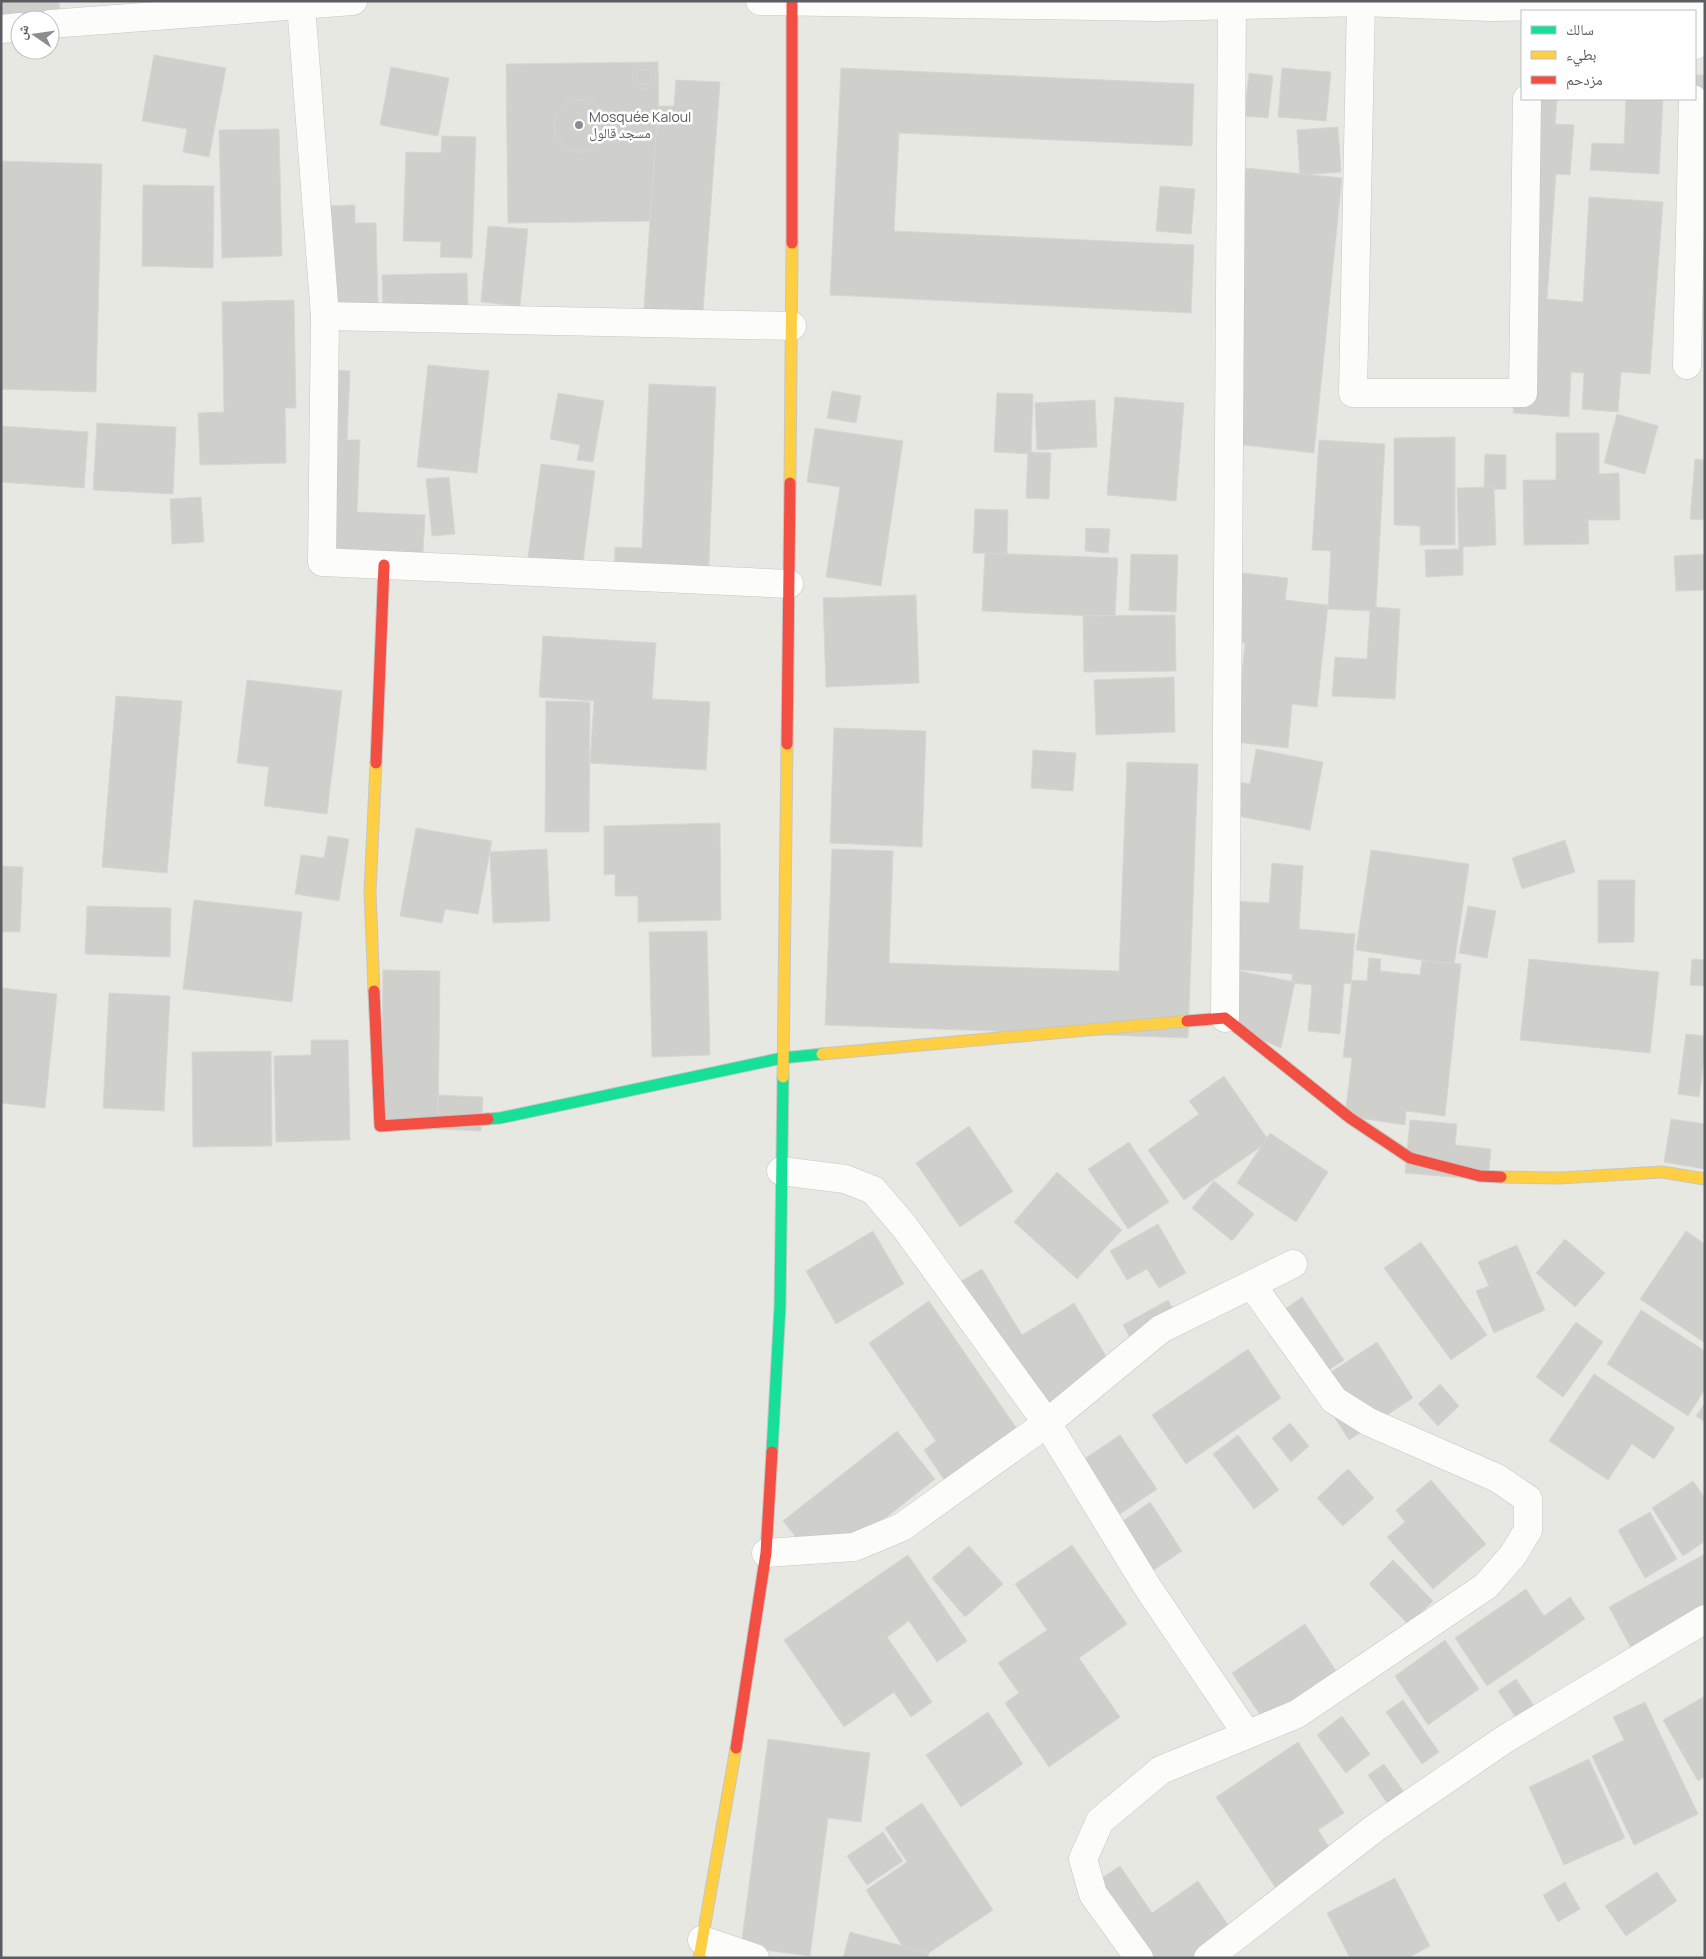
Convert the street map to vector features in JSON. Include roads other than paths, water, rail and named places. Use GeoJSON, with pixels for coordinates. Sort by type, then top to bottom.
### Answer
{"type":"FeatureCollection","features":[{"type":"Feature","properties":{"kind":"main road"},"geometry":{"type":"LineString","coordinates":[[701,1949],[731,1784],[766,1553],[780,1306],[792,326],[792,2]]}},
{"type":"Feature","properties":{"kind":"main road"},"geometry":{"type":"LineString","coordinates":[[384,565],[370,892],[380,1126],[500,1118],[782,1058],[1225,1018],[1350,1118],[1410,1158],[1480,1176],[1560,1178],[1662,1172],[1705,1179]]}},
{"type":"Feature","properties":{"kind":"street"},"geometry":{"type":"LineString","coordinates":[[66,15],[212,6],[301,5],[353,1]]}},
{"type":"Feature","properties":{"kind":"street"},"geometry":{"type":"LineString","coordinates":[[760,1],[1232,5],[1361,2],[1490,4],[1528,9],[1657,3],[1700,7],[1696,37]]}},
{"type":"Feature","properties":{"kind":"street"},"geometry":{"type":"LineString","coordinates":[[1361,2],[1353,393],[1523,393],[1527,100]]}},
{"type":"Feature","properties":{"kind":"street"},"geometry":{"type":"LineString","coordinates":[[301,5],[325,316],[322,562],[789,584]]}},
{"type":"Feature","properties":{"kind":"street"},"geometry":{"type":"LineString","coordinates":[[1225,1018],[1232,5]]}},
{"type":"Feature","properties":{"kind":"street"},"geometry":{"type":"LineString","coordinates":[[1687,365],[1693,100]]}},
{"type":"Feature","properties":{"kind":"street"},"geometry":{"type":"LineString","coordinates":[[325,316],[792,326]]}},
{"type":"Feature","properties":{"kind":"street"},"geometry":{"type":"LineString","coordinates":[[781,1171],[845,1178],[873,1190],[904,1226],[1047,1423],[1148,1588],[1246,1733]]}},
{"type":"Feature","properties":{"kind":"street"},"geometry":{"type":"LineString","coordinates":[[766,1553],[854,1547],[902,1527],[1047,1423],[1161,1329],[1293,1264]]}},
{"type":"Feature","properties":{"kind":"street"},"geometry":{"type":"LineString","coordinates":[[1139,1958],[1093,1894],[1082,1859],[1100,1821],[1161,1770],[1246,1733],[1297,1714],[1486,1586],[1513,1556],[1528,1530],[1528,1499],[1497,1478],[1369,1422],[1334,1400],[1252,1285]]}},
{"type":"Feature","properties":{"kind":"street"},"geometry":{"type":"LineString","coordinates":[[1208,1958],[1375,1828],[1504,1740],[1705,1618]]}},
{"type":"Feature","properties":{"kind":"street"},"geometry":{"type":"LineString","coordinates":[[701,1949],[755,1958]]}},
{"type":"Feature","properties":{"kind":"place","name":"Mosquée Kaloul مسجد قالول"},"geometry":{"type":"Point","coordinates":[579,125]}}]}
